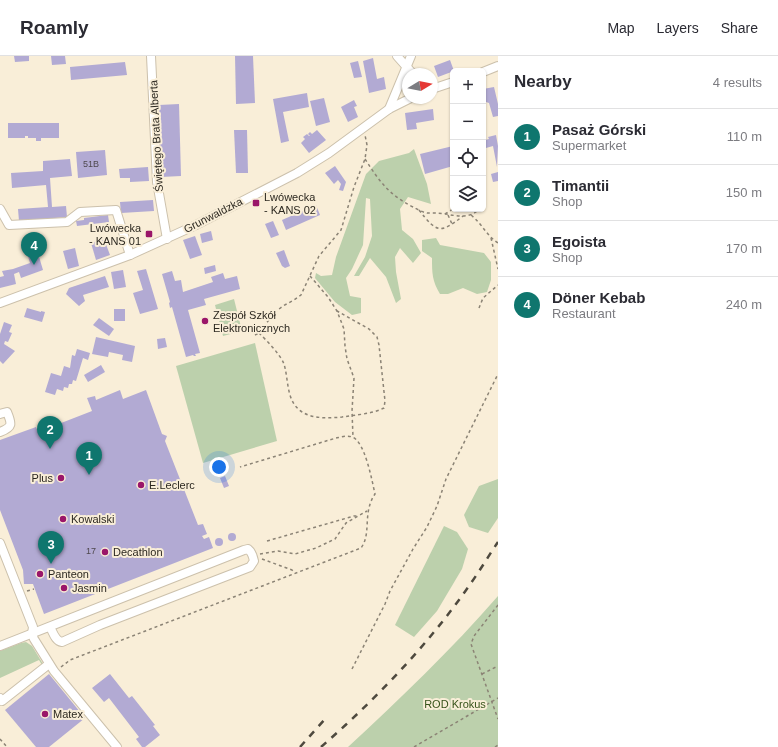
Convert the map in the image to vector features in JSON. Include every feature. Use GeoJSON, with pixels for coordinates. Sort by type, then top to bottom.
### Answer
{"type":"FeatureCollection","features":[{"type":"Feature","properties":{"kind":"street","name":"Świętego Brata Alberta"},"geometry":{"type":"LineString","coordinates":[[151,56],[157,182],[167,238]]}},
{"type":"Feature","properties":{"kind":"street"},"geometry":{"type":"LineString","coordinates":[[397,56],[407,66]]}},
{"type":"Feature","properties":{"kind":"street"},"geometry":{"type":"LineString","coordinates":[[389,109],[412,56]]}},
{"type":"Feature","properties":{"kind":"street"},"geometry":{"type":"LineString","coordinates":[[486,71],[498,66]]}},
{"type":"Feature","properties":{"kind":"street"},"geometry":{"type":"LineString","coordinates":[[438,87],[450,83]]}},
{"type":"Feature","properties":{"kind":"street","name":"Grunwaldzka"},"geometry":{"type":"LineString","coordinates":[[0,302],[130,255],[167,238],[297,172],[329,153],[389,109],[402,102]]}},
{"type":"Feature","properties":{"kind":"street"},"geometry":{"type":"LineString","coordinates":[[0,209],[9,225],[67,222],[80,212],[116,210],[130,255]]}},
{"type":"Feature","properties":{"kind":"street"},"geometry":{"type":"LineString","coordinates":[[0,414],[7,412],[10,426],[0,432]]}},
{"type":"Feature","properties":{"kind":"street"},"geometry":{"type":"LineString","coordinates":[[0,543],[33,627],[32,634],[41,652],[54,672],[117,747]]}},
{"type":"Feature","properties":{"kind":"street"},"geometry":{"type":"LineString","coordinates":[[0,646],[244,550],[248,549],[251,551],[253,556],[254,561],[250,567],[100,625],[62,642],[57,640],[50,627]]}},
{"type":"Feature","properties":{"kind":"street"},"geometry":{"type":"LineString","coordinates":[[0,698],[2,701],[49,664]]}},
{"type":"Feature","properties":{"kind":"path"},"geometry":{"type":"LineString","coordinates":[[255,335],[259,333],[278,310],[302,295],[319,256],[341,230],[354,186],[365,159],[367,145],[362,128]]}},
{"type":"Feature","properties":{"kind":"path"},"geometry":{"type":"LineString","coordinates":[[365,159],[385,188],[402,201],[426,213],[463,216],[471,215],[476,212]]}},
{"type":"Feature","properties":{"kind":"path"},"geometry":{"type":"LineString","coordinates":[[418,209],[431,225],[436,228],[443,228],[452,224],[463,216]]}},
{"type":"Feature","properties":{"kind":"path"},"geometry":{"type":"LineString","coordinates":[[445,214],[450,211]]}},
{"type":"Feature","properties":{"kind":"path"},"geometry":{"type":"LineString","coordinates":[[448,214],[452,224]]}},
{"type":"Feature","properties":{"kind":"path"},"geometry":{"type":"LineString","coordinates":[[471,215],[480,222],[489,237],[498,243]]}},
{"type":"Feature","properties":{"kind":"path"},"geometry":{"type":"LineString","coordinates":[[491,238],[498,269]]}},
{"type":"Feature","properties":{"kind":"path"},"geometry":{"type":"LineString","coordinates":[[310,276],[328,297],[337,311],[344,329],[346,352],[354,378],[353,437]]}},
{"type":"Feature","properties":{"kind":"path"},"geometry":{"type":"LineString","coordinates":[[479,308],[483,298],[498,285]]}},
{"type":"Feature","properties":{"kind":"path"},"geometry":{"type":"LineString","coordinates":[[259,333],[270,343],[283,361],[291,397],[299,409],[312,417],[326,418],[353,416],[384,408],[385,401],[377,337],[370,329],[337,311]]}},
{"type":"Feature","properties":{"kind":"path"},"geometry":{"type":"LineString","coordinates":[[352,669],[390,591],[427,527],[437,506],[446,479],[498,374]]}},
{"type":"Feature","properties":{"kind":"path"},"geometry":{"type":"LineString","coordinates":[[54,672],[70,660],[361,548],[365,542],[367,511],[375,494],[365,457],[357,440],[353,437],[348,436],[336,438],[240,466]]}},
{"type":"Feature","properties":{"kind":"path"},"geometry":{"type":"LineString","coordinates":[[295,573],[292,570],[263,560],[257,555],[278,551],[295,554],[316,548],[335,539],[346,523],[367,511]]}},
{"type":"Feature","properties":{"kind":"path"},"geometry":{"type":"LineString","coordinates":[[267,541],[358,516]]}},
{"type":"Feature","properties":{"kind":"path"},"geometry":{"type":"LineString","coordinates":[[498,605],[471,641],[498,719]]}},
{"type":"Feature","properties":{"kind":"path"},"geometry":{"type":"LineString","coordinates":[[482,674],[498,666]]}},
{"type":"Feature","properties":{"kind":"path"},"geometry":{"type":"LineString","coordinates":[[414,747],[498,698]]}},
{"type":"Feature","properties":{"kind":"path"},"geometry":{"type":"LineString","coordinates":[[0,738],[7,747]]}},
{"type":"Feature","properties":{"kind":"green space"},"geometry":{"type":"Polygon","coordinates":[[[414,149],[427,184],[431,204],[408,197],[400,209],[402,230],[413,239],[421,253],[413,263],[400,248],[395,257],[401,299],[396,303],[386,277],[370,258],[359,276],[354,276],[365,257],[372,236],[370,199],[366,198],[363,245],[352,269],[346,278],[350,296],[361,298],[361,313],[352,315],[335,302],[315,278],[316,273],[321,276],[332,275],[336,257],[366,174],[379,161],[409,153],[414,149]]]}},
{"type":"Feature","properties":{"kind":"green space"},"geometry":{"type":"Polygon","coordinates":[[[436,238],[440,245],[484,253],[491,262],[491,280],[487,292],[477,294],[463,288],[448,294],[440,294],[433,277],[432,258],[422,251],[422,240],[436,238]]]}},
{"type":"Feature","properties":{"kind":"green space"},"geometry":{"type":"Polygon","coordinates":[[[234,299],[242,331],[223,336],[215,305],[234,299]]]}},
{"type":"Feature","properties":{"kind":"green space"},"geometry":{"type":"Polygon","coordinates":[[[255,343],[277,441],[203,463],[176,366],[255,343]]]}},
{"type":"Feature","properties":{"kind":"green space"},"geometry":{"type":"Polygon","coordinates":[[[498,479],[498,518],[488,533],[469,527],[464,515],[479,486],[498,479]]]}},
{"type":"Feature","properties":{"kind":"green space"},"geometry":{"type":"Polygon","coordinates":[[[444,526],[457,532],[468,549],[462,569],[437,611],[414,637],[395,625],[444,526]]]}},
{"type":"Feature","properties":{"kind":"green space","name":"ROD Krokus"},"geometry":{"type":"Polygon","coordinates":[[[498,596],[498,747],[348,747],[425,674],[498,596]]]}},
{"type":"Feature","properties":{"kind":"green space"},"geometry":{"type":"Polygon","coordinates":[[[26,642],[32,646],[43,664],[42,665],[39,660],[0,678],[0,651],[26,642]]]}},
{"type":"Feature","properties":{"kind":"building"},"geometry":{"type":"Polygon","coordinates":[[[14,56],[29,56],[29,61],[15,62],[14,56]]]}},
{"type":"Feature","properties":{"kind":"building"},"geometry":{"type":"Polygon","coordinates":[[[51,56],[65,56],[66,64],[52,65],[51,56]]]}},
{"type":"Feature","properties":{"kind":"building"},"geometry":{"type":"Polygon","coordinates":[[[235,56],[253,56],[255,103],[236,104],[235,56]]]}},
{"type":"Feature","properties":{"kind":"building"},"geometry":{"type":"Polygon","coordinates":[[[373,58],[377,79],[384,77],[386,89],[369,93],[363,61],[373,58]]]}},
{"type":"Feature","properties":{"kind":"building"},"geometry":{"type":"Polygon","coordinates":[[[450,60],[453,68],[450,68],[450,72],[438,77],[438,68],[435,68],[434,66],[450,60]]]}},
{"type":"Feature","properties":{"kind":"building"},"geometry":{"type":"Polygon","coordinates":[[[358,61],[362,77],[354,78],[350,63],[358,61]]]}},
{"type":"Feature","properties":{"kind":"building"},"geometry":{"type":"Polygon","coordinates":[[[125,62],[127,75],[71,80],[70,67],[125,62]]]}},
{"type":"Feature","properties":{"kind":"building"},"geometry":{"type":"Polygon","coordinates":[[[494,87],[498,104],[498,116],[493,117],[489,103],[486,102],[486,88],[494,87]]]}},
{"type":"Feature","properties":{"kind":"building"},"geometry":{"type":"Polygon","coordinates":[[[307,93],[309,107],[283,112],[289,141],[281,143],[273,99],[307,93]]]}},
{"type":"Feature","properties":{"kind":"building"},"geometry":{"type":"Polygon","coordinates":[[[324,98],[330,122],[316,126],[310,101],[324,98]]]}},
{"type":"Feature","properties":{"kind":"building"},"geometry":{"type":"Polygon","coordinates":[[[354,100],[357,106],[354,107],[358,117],[348,122],[341,107],[354,100]]]}},
{"type":"Feature","properties":{"kind":"building"},"geometry":{"type":"Polygon","coordinates":[[[179,104],[181,176],[161,177],[159,105],[179,104]]]}},
{"type":"Feature","properties":{"kind":"building"},"geometry":{"type":"Polygon","coordinates":[[[433,109],[434,120],[416,123],[417,129],[407,130],[405,113],[433,109]]]}},
{"type":"Feature","properties":{"kind":"building"},"geometry":{"type":"Polygon","coordinates":[[[8,123],[59,123],[59,138],[41,138],[41,141],[36,141],[36,138],[28,138],[28,136],[25,136],[25,138],[8,138],[8,123]]]}},
{"type":"Feature","properties":{"kind":"building"},"geometry":{"type":"Polygon","coordinates":[[[234,130],[247,130],[248,173],[236,173],[234,130]]]}},
{"type":"Feature","properties":{"kind":"building"},"geometry":{"type":"Polygon","coordinates":[[[317,130],[326,140],[309,153],[301,143],[305,139],[303,137],[307,134],[310,136],[308,134],[310,132],[312,134],[317,130]]]}},
{"type":"Feature","properties":{"kind":"building"},"geometry":{"type":"Polygon","coordinates":[[[496,135],[498,146],[497,167],[493,146],[486,148],[486,140],[489,139],[488,137],[496,135]]]}},
{"type":"Feature","properties":{"kind":"building"},"geometry":{"type":"Polygon","coordinates":[[[450,147],[450,167],[425,174],[420,154],[450,147]]]}},
{"type":"Feature","properties":{"kind":"building"},"geometry":{"type":"Polygon","coordinates":[[[105,150],[107,175],[78,178],[76,152],[105,150]]]}},
{"type":"Feature","properties":{"kind":"building"},"geometry":{"type":"Polygon","coordinates":[[[70,159],[72,176],[50,178],[52,207],[66,206],[67,217],[19,221],[18,209],[48,207],[46,185],[12,188],[11,173],[43,171],[43,161],[70,159]]]}},
{"type":"Feature","properties":{"kind":"building"},"geometry":{"type":"Polygon","coordinates":[[[335,166],[346,182],[343,191],[339,190],[341,184],[338,180],[334,184],[325,173],[335,166]]]}},
{"type":"Feature","properties":{"kind":"building"},"geometry":{"type":"Polygon","coordinates":[[[148,167],[149,181],[130,182],[130,178],[120,178],[119,169],[148,167]]]}},
{"type":"Feature","properties":{"kind":"building"},"geometry":{"type":"Polygon","coordinates":[[[498,172],[498,181],[493,182],[491,174],[498,172]]]}},
{"type":"Feature","properties":{"kind":"building"},"geometry":{"type":"Polygon","coordinates":[[[153,200],[154,211],[121,213],[120,202],[153,200]]]}},
{"type":"Feature","properties":{"kind":"building"},"geometry":{"type":"Polygon","coordinates":[[[316,205],[320,215],[286,230],[282,220],[316,205]]]}},
{"type":"Feature","properties":{"kind":"building"},"geometry":{"type":"Polygon","coordinates":[[[108,215],[109,222],[77,226],[76,221],[84,220],[84,218],[108,215]]]}},
{"type":"Feature","properties":{"kind":"building"},"geometry":{"type":"Polygon","coordinates":[[[273,221],[279,235],[271,238],[265,224],[273,221]]]}},
{"type":"Feature","properties":{"kind":"building"},"geometry":{"type":"Polygon","coordinates":[[[211,231],[213,240],[202,243],[200,234],[211,231]]]}},
{"type":"Feature","properties":{"kind":"building"},"geometry":{"type":"Polygon","coordinates":[[[120,236],[122,243],[114,245],[111,239],[120,236]]]}},
{"type":"Feature","properties":{"kind":"building"},"geometry":{"type":"Polygon","coordinates":[[[195,236],[202,255],[190,259],[183,240],[195,236]]]}},
{"type":"Feature","properties":{"kind":"building"},"geometry":{"type":"Polygon","coordinates":[[[104,239],[110,255],[96,260],[91,243],[104,239]]]}},
{"type":"Feature","properties":{"kind":"building"},"geometry":{"type":"Polygon","coordinates":[[[75,248],[79,266],[68,269],[63,251],[75,248]]]}},
{"type":"Feature","properties":{"kind":"building"},"geometry":{"type":"Polygon","coordinates":[[[37,250],[43,270],[21,278],[19,272],[14,274],[16,284],[0,288],[0,277],[4,276],[2,271],[30,263],[27,253],[37,250]]]}},
{"type":"Feature","properties":{"kind":"building"},"geometry":{"type":"Polygon","coordinates":[[[284,250],[290,266],[285,268],[282,266],[276,253],[284,250]]]}},
{"type":"Feature","properties":{"kind":"building"},"geometry":{"type":"Polygon","coordinates":[[[215,265],[216,271],[205,274],[204,268],[215,265]]]}},
{"type":"Feature","properties":{"kind":"building"},"geometry":{"type":"Polygon","coordinates":[[[146,269],[158,309],[140,314],[133,293],[143,290],[137,271],[146,269]]]}},
{"type":"Feature","properties":{"kind":"building"},"geometry":{"type":"Polygon","coordinates":[[[123,270],[126,287],[114,289],[111,272],[123,270]]]}},
{"type":"Feature","properties":{"kind":"building"},"geometry":{"type":"Polygon","coordinates":[[[172,271],[175,281],[181,280],[183,292],[213,282],[211,277],[223,273],[225,279],[237,276],[240,289],[204,299],[206,305],[188,310],[200,353],[195,354],[196,356],[193,355],[186,357],[172,307],[170,308],[170,302],[162,274],[172,271]]]}},
{"type":"Feature","properties":{"kind":"building"},"geometry":{"type":"Polygon","coordinates":[[[105,276],[109,287],[83,295],[85,301],[79,306],[66,294],[69,288],[105,276]]]}},
{"type":"Feature","properties":{"kind":"building"},"geometry":{"type":"Polygon","coordinates":[[[27,308],[45,312],[42,322],[24,317],[27,308]]]}},
{"type":"Feature","properties":{"kind":"building"},"geometry":{"type":"Polygon","coordinates":[[[114,309],[125,309],[125,321],[114,321],[114,309]]]}},
{"type":"Feature","properties":{"kind":"building"},"geometry":{"type":"Polygon","coordinates":[[[99,318],[114,329],[109,336],[93,325],[99,318]]]}},
{"type":"Feature","properties":{"kind":"building"},"geometry":{"type":"Polygon","coordinates":[[[4,322],[12,325],[9,332],[12,333],[8,342],[5,341],[4,344],[15,351],[3,364],[0,361],[0,334],[4,322]]]}},
{"type":"Feature","properties":{"kind":"building"},"geometry":{"type":"Polygon","coordinates":[[[96,337],[135,346],[132,362],[122,360],[123,355],[109,352],[108,357],[92,354],[96,337]]]}},
{"type":"Feature","properties":{"kind":"building"},"geometry":{"type":"Polygon","coordinates":[[[165,338],[167,347],[158,349],[157,339],[165,338]]]}},
{"type":"Feature","properties":{"kind":"building"},"geometry":{"type":"Polygon","coordinates":[[[77,349],[90,353],[88,360],[83,358],[76,381],[73,380],[72,384],[69,384],[68,388],[64,387],[63,391],[57,389],[55,395],[45,392],[51,373],[61,376],[64,366],[70,368],[72,355],[75,356],[77,349]]]}},
{"type":"Feature","properties":{"kind":"building"},"geometry":{"type":"Polygon","coordinates":[[[101,365],[105,372],[88,382],[84,375],[101,365]]]}},
{"type":"Feature","properties":{"kind":"building"},"geometry":{"type":"Polygon","coordinates":[[[120,390],[123,399],[146,390],[162,434],[167,436],[165,441],[198,525],[203,524],[207,534],[202,536],[204,539],[209,537],[213,548],[44,614],[33,584],[24,584],[23,570],[0,510],[0,440],[36,427],[38,432],[92,411],[87,398],[95,396],[96,400],[120,390]]]}},
{"type":"Feature","properties":{"kind":"building"},"geometry":{"type":"Polygon","coordinates":[[[225,476],[229,486],[224,488],[220,478],[225,476]]]}},
{"type":"Feature","properties":{"kind":"building"},"geometry":{"type":"Polygon","coordinates":[[[232,533],[235,534],[235,540],[232,541],[229,540],[228,537],[229,534],[232,533]]]}},
{"type":"Feature","properties":{"kind":"building"},"geometry":{"type":"Polygon","coordinates":[[[219,538],[222,539],[222,545],[219,546],[216,545],[215,542],[216,539],[219,538]]]}},
{"type":"Feature","properties":{"kind":"building","name":"Matex"},"geometry":{"type":"Polygon","coordinates":[[[49,674],[85,718],[49,747],[36,747],[5,710],[49,674]]]}},
{"type":"Feature","properties":{"kind":"building"},"geometry":{"type":"Polygon","coordinates":[[[110,674],[129,698],[132,696],[155,725],[153,726],[160,735],[145,747],[142,747],[136,739],[139,737],[109,698],[104,702],[92,688],[110,674]]]}},
{"type":"Feature","properties":{"kind":"railway"},"geometry":{"type":"LineString","coordinates":[[321,747],[382,690],[420,649],[455,606],[498,542]]}},
{"type":"Feature","properties":{"kind":"railway"},"geometry":{"type":"LineString","coordinates":[[300,747],[326,718]]}},
{"type":"Feature","properties":{"kind":"place","name":"Lwówecka - KANS 02"},"geometry":{"type":"Point","coordinates":[256,203]}},
{"type":"Feature","properties":{"kind":"place","name":"Lwówecka - KANS 01"},"geometry":{"type":"Point","coordinates":[149,234]}},
{"type":"Feature","properties":{"kind":"place","name":"Döner Kebab"},"geometry":{"type":"Point","coordinates":[34,265]}},
{"type":"Feature","properties":{"kind":"place","name":"Zespół Szkół Elektronicznych"},"geometry":{"type":"Point","coordinates":[205,321]}},
{"type":"Feature","properties":{"kind":"place","name":"Timantii"},"geometry":{"type":"Point","coordinates":[50,449]}},
{"type":"Feature","properties":{"kind":"place","name":"Pasaż Górski"},"geometry":{"type":"Point","coordinates":[89,475]}},
{"type":"Feature","properties":{"kind":"place","name":"Plus"},"geometry":{"type":"Point","coordinates":[61,478]}},
{"type":"Feature","properties":{"kind":"place","name":"E.Leclerc"},"geometry":{"type":"Point","coordinates":[141,485]}},
{"type":"Feature","properties":{"kind":"place","name":"Kowalski"},"geometry":{"type":"Point","coordinates":[63,519]}},
{"type":"Feature","properties":{"kind":"place","name":"Decathlon"},"geometry":{"type":"Point","coordinates":[105,552]}},
{"type":"Feature","properties":{"kind":"place","name":"Egoista"},"geometry":{"type":"Point","coordinates":[51,564]}},
{"type":"Feature","properties":{"kind":"place","name":"Panteon"},"geometry":{"type":"Point","coordinates":[40,574]}},
{"type":"Feature","properties":{"kind":"place","name":"Jasmin"},"geometry":{"type":"Point","coordinates":[64,588]}},
{"type":"Feature","properties":{"kind":"place","name":"Matex"},"geometry":{"type":"Point","coordinates":[45,714]}}]}
